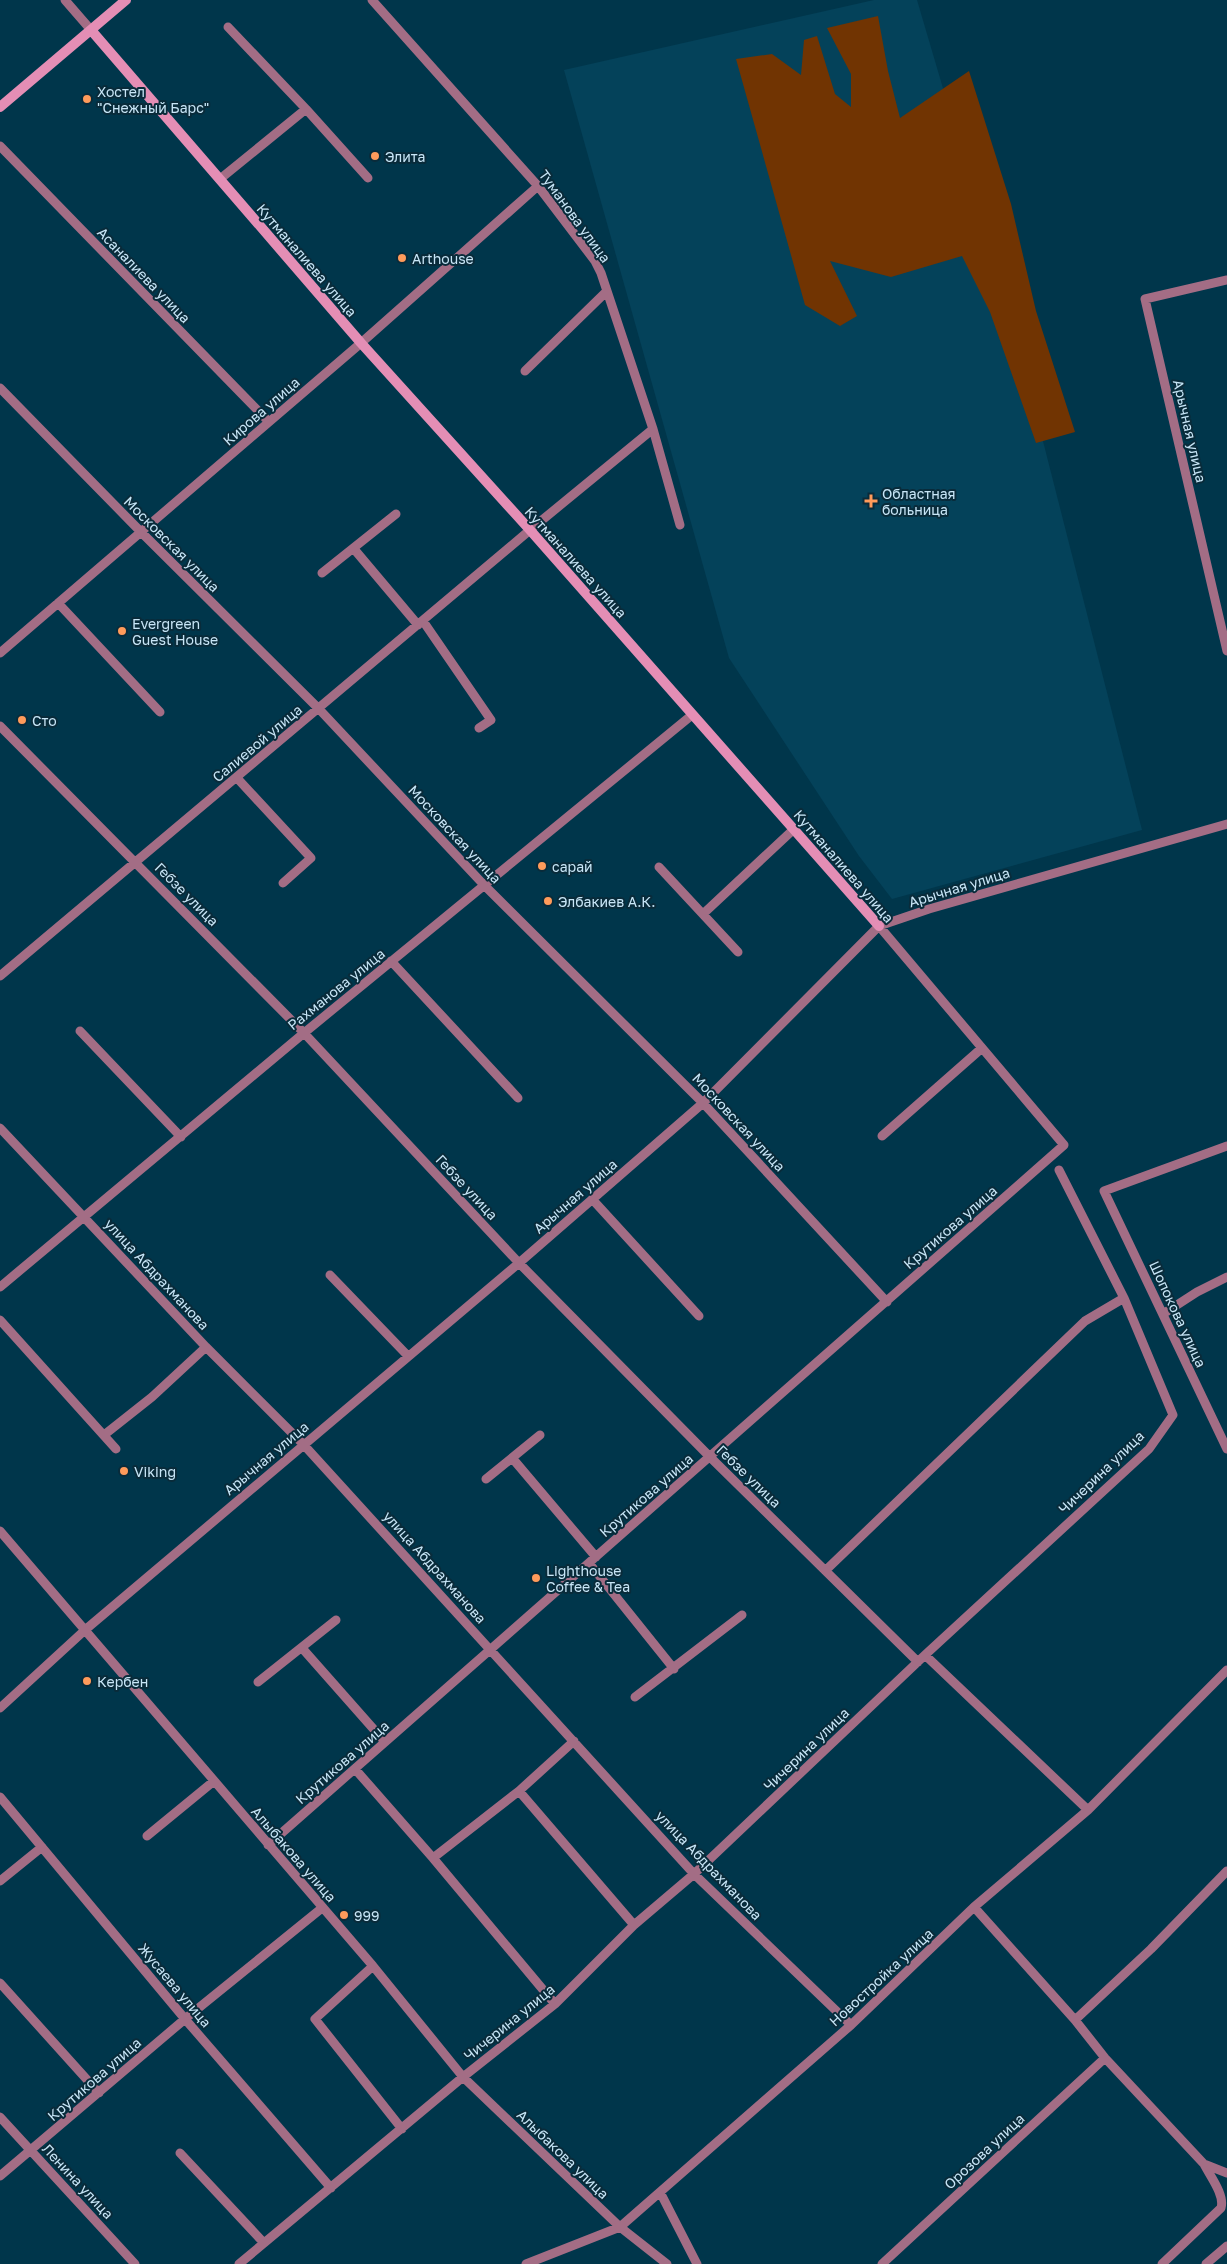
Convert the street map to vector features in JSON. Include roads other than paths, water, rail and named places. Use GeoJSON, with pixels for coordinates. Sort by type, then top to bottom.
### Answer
{"type":"FeatureCollection","features":[{"type":"Feature","properties":{"kind":"street","name":"Кутманалиева улица"},"geometry":{"type":"LineString","coordinates":[[64,0],[361,343],[530,530],[879,926],[1064,1145]]}},
{"type":"Feature","properties":{"kind":"street"},"geometry":{"type":"LineString","coordinates":[[0,107],[126,0]]}},
{"type":"Feature","properties":{"kind":"street","name":"Туманова улица"},"geometry":{"type":"LineString","coordinates":[[372,0],[538,186],[595,261],[607,290],[653,429],[680,525]]}},
{"type":"Feature","properties":{"kind":"street"},"geometry":{"type":"LineString","coordinates":[[228,27],[368,178]]}},
{"type":"Feature","properties":{"kind":"street"},"geometry":{"type":"LineString","coordinates":[[220,179],[306,109]]}},
{"type":"Feature","properties":{"kind":"street","name":"Асаналиева улица"},"geometry":{"type":"LineString","coordinates":[[0,146],[269,422]]}},
{"type":"Feature","properties":{"kind":"street","name":"Кирова улица"},"geometry":{"type":"LineString","coordinates":[[0,653],[361,343],[538,186]]}},
{"type":"Feature","properties":{"kind":"street","name":"Арычная улица"},"geometry":{"type":"LineString","coordinates":[[1227,280],[1145,299],[1227,651]]}},
{"type":"Feature","properties":{"kind":"street"},"geometry":{"type":"LineString","coordinates":[[525,370],[607,290]]}},
{"type":"Feature","properties":{"kind":"street","name":"Московская улица"},"geometry":{"type":"LineString","coordinates":[[0,388],[140,532],[318,709],[484,885],[703,1103],[886,1302]]}},
{"type":"Feature","properties":{"kind":"street","name":"Салиевой улица"},"geometry":{"type":"LineString","coordinates":[[0,976],[137,863],[530,530],[653,429]]}},
{"type":"Feature","properties":{"kind":"street"},"geometry":{"type":"LineString","coordinates":[[322,572],[354,549],[396,514]]}},
{"type":"Feature","properties":{"kind":"street"},"geometry":{"type":"LineString","coordinates":[[354,549],[420,623],[491,720],[478,728]]}},
{"type":"Feature","properties":{"kind":"street"},"geometry":{"type":"LineString","coordinates":[[58,603],[160,712]]}},
{"type":"Feature","properties":{"kind":"street","name":"Рахманова улица"},"geometry":{"type":"LineString","coordinates":[[0,1287],[304,1033],[692,715]]}},
{"type":"Feature","properties":{"kind":"street","name":"Гебзе улица"},"geometry":{"type":"LineString","coordinates":[[0,726],[304,1033],[519,1263],[710,1457],[918,1662]]}},
{"type":"Feature","properties":{"kind":"street"},"geometry":{"type":"LineString","coordinates":[[237,778],[311,858],[283,883]]}},
{"type":"Feature","properties":{"kind":"street","name":"Арычная улица"},"geometry":{"type":"LineString","coordinates":[[0,1708],[85,1630],[519,1263],[703,1103],[879,926],[929,909],[1227,824]]}},
{"type":"Feature","properties":{"kind":"street"},"geometry":{"type":"LineString","coordinates":[[703,914],[794,829]]}},
{"type":"Feature","properties":{"kind":"street"},"geometry":{"type":"LineString","coordinates":[[659,867],[738,952]]}},
{"type":"Feature","properties":{"kind":"street"},"geometry":{"type":"LineString","coordinates":[[392,961],[518,1098]]}},
{"type":"Feature","properties":{"kind":"street"},"geometry":{"type":"LineString","coordinates":[[80,1031],[181,1137]]}},
{"type":"Feature","properties":{"kind":"street"},"geometry":{"type":"LineString","coordinates":[[882,1136],[982,1048]]}},
{"type":"Feature","properties":{"kind":"street","name":"улица Абдрахманова"},"geometry":{"type":"LineString","coordinates":[[0,1128],[85,1216],[206,1347],[303,1444],[694,1874],[851,2025]]}},
{"type":"Feature","properties":{"kind":"street","name":"Крутикова улица"},"geometry":{"type":"LineString","coordinates":[[268,1844],[1064,1145]]}},
{"type":"Feature","properties":{"kind":"street","name":"Шопокова улица"},"geometry":{"type":"LineString","coordinates":[[1227,1146],[1104,1191],[1227,1449]]}},
{"type":"Feature","properties":{"kind":"street","name":"Чичерина улица"},"geometry":{"type":"LineString","coordinates":[[239,2264],[463,2077],[554,2004],[634,1924],[694,1874],[925,1655],[1149,1449],[1173,1415],[1124,1298],[1059,1170]]}},
{"type":"Feature","properties":{"kind":"street"},"geometry":{"type":"LineString","coordinates":[[592,1199],[699,1316]]}},
{"type":"Feature","properties":{"kind":"street"},"geometry":{"type":"LineString","coordinates":[[330,1275],[408,1356]]}},
{"type":"Feature","properties":{"kind":"street"},"geometry":{"type":"LineString","coordinates":[[1163,1314],[1197,1292],[1227,1277]]}},
{"type":"Feature","properties":{"kind":"street"},"geometry":{"type":"LineString","coordinates":[[826,1570],[1085,1320],[1124,1298]]}},
{"type":"Feature","properties":{"kind":"street"},"geometry":{"type":"LineString","coordinates":[[0,1320],[116,1449]]}},
{"type":"Feature","properties":{"kind":"street"},"geometry":{"type":"LineString","coordinates":[[104,1435],[152,1396],[206,1347]]}},
{"type":"Feature","properties":{"kind":"street"},"geometry":{"type":"LineString","coordinates":[[486,1479],[513,1459],[540,1435]]}},
{"type":"Feature","properties":{"kind":"street"},"geometry":{"type":"LineString","coordinates":[[513,1459],[593,1560],[674,1669]]}},
{"type":"Feature","properties":{"kind":"street","name":"Алыбакова улица"},"geometry":{"type":"LineString","coordinates":[[0,1531],[373,1966],[463,2077],[620,2227],[667,2264]]}},
{"type":"Feature","properties":{"kind":"street"},"geometry":{"type":"LineString","coordinates":[[635,1697],[742,1615]]}},
{"type":"Feature","properties":{"kind":"street"},"geometry":{"type":"LineString","coordinates":[[258,1682],[336,1620]]}},
{"type":"Feature","properties":{"kind":"street"},"geometry":{"type":"LineString","coordinates":[[302,1648],[385,1742]]}},
{"type":"Feature","properties":{"kind":"street"},"geometry":{"type":"LineString","coordinates":[[925,1655],[1088,1810]]}},
{"type":"Feature","properties":{"kind":"street","name":"Новостройка улица"},"geometry":{"type":"LineString","coordinates":[[528,2263],[620,2227],[851,2025],[974,1907],[1088,1810],[1227,1670]]}},
{"type":"Feature","properties":{"kind":"street"},"geometry":{"type":"LineString","coordinates":[[433,1858],[519,1791],[574,1741]]}},
{"type":"Feature","properties":{"kind":"street"},"geometry":{"type":"LineString","coordinates":[[355,1768],[433,1858],[554,2004]]}},
{"type":"Feature","properties":{"kind":"street"},"geometry":{"type":"LineString","coordinates":[[147,1836],[214,1781]]}},
{"type":"Feature","properties":{"kind":"street"},"geometry":{"type":"LineString","coordinates":[[519,1791],[634,1924]]}},
{"type":"Feature","properties":{"kind":"street","name":"Жусаева улица"},"geometry":{"type":"LineString","coordinates":[[0,1797],[185,2019],[331,2188]]}},
{"type":"Feature","properties":{"kind":"street"},"geometry":{"type":"LineString","coordinates":[[0,1881],[42,1847]]}},
{"type":"Feature","properties":{"kind":"street"},"geometry":{"type":"LineString","coordinates":[[1075,2020],[1151,1949],[1227,1871]]}},
{"type":"Feature","properties":{"kind":"street"},"geometry":{"type":"LineString","coordinates":[[974,1907],[1075,2020],[1105,2058],[1204,2164],[1220,2196],[1220,2208],[1162,2264]]}},
{"type":"Feature","properties":{"kind":"street","name":"Крутикова улица"},"geometry":{"type":"LineString","coordinates":[[0,2176],[99,2094],[185,2019],[322,1908]]}},
{"type":"Feature","properties":{"kind":"street"},"geometry":{"type":"LineString","coordinates":[[373,1966],[315,2019],[402,2129]]}},
{"type":"Feature","properties":{"kind":"street"},"geometry":{"type":"LineString","coordinates":[[0,1983],[99,2094]]}},
{"type":"Feature","properties":{"kind":"street","name":"Орозова улица"},"geometry":{"type":"LineString","coordinates":[[882,2264],[1105,2058]]}},
{"type":"Feature","properties":{"kind":"street","name":"Ленина улица"},"geometry":{"type":"LineString","coordinates":[[0,2117],[135,2264]]}},
{"type":"Feature","properties":{"kind":"street"},"geometry":{"type":"LineString","coordinates":[[180,2153],[264,2243]]}},
{"type":"Feature","properties":{"kind":"street"},"geometry":{"type":"LineString","coordinates":[[1204,2164],[1227,2173]]}},
{"type":"Feature","properties":{"kind":"street"},"geometry":{"type":"LineString","coordinates":[[660,2192],[697,2264]]}},
{"type":"Feature","properties":{"kind":"street"},"geometry":{"type":"LineString","coordinates":[[1206,2264],[1227,2246]]}},
{"type":"Feature","properties":{"kind":"place","name":"Хостел \"Снежный Барс\""},"geometry":{"type":"Point","coordinates":[87,99]}},
{"type":"Feature","properties":{"kind":"place","name":"Элита"},"geometry":{"type":"Point","coordinates":[375,156]}},
{"type":"Feature","properties":{"kind":"place","name":"Arthouse"},"geometry":{"type":"Point","coordinates":[402,258]}},
{"type":"Feature","properties":{"kind":"place","name":"Областная больница"},"geometry":{"type":"Point","coordinates":[871,501]}},
{"type":"Feature","properties":{"kind":"place","name":"Evergreen Guest House"},"geometry":{"type":"Point","coordinates":[122,631]}},
{"type":"Feature","properties":{"kind":"place","name":"Сто"},"geometry":{"type":"Point","coordinates":[22,720]}},
{"type":"Feature","properties":{"kind":"place","name":"сарай"},"geometry":{"type":"Point","coordinates":[542,866]}},
{"type":"Feature","properties":{"kind":"place","name":"Элбакиев А.К."},"geometry":{"type":"Point","coordinates":[548,901]}},
{"type":"Feature","properties":{"kind":"place","name":"Viking"},"geometry":{"type":"Point","coordinates":[124,1471]}},
{"type":"Feature","properties":{"kind":"place","name":"Lighthouse Coffee & Tea"},"geometry":{"type":"Point","coordinates":[536,1578]}},
{"type":"Feature","properties":{"kind":"place","name":"Кербен"},"geometry":{"type":"Point","coordinates":[87,1681]}},
{"type":"Feature","properties":{"kind":"place","name":"999"},"geometry":{"type":"Point","coordinates":[344,1915]}}]}
